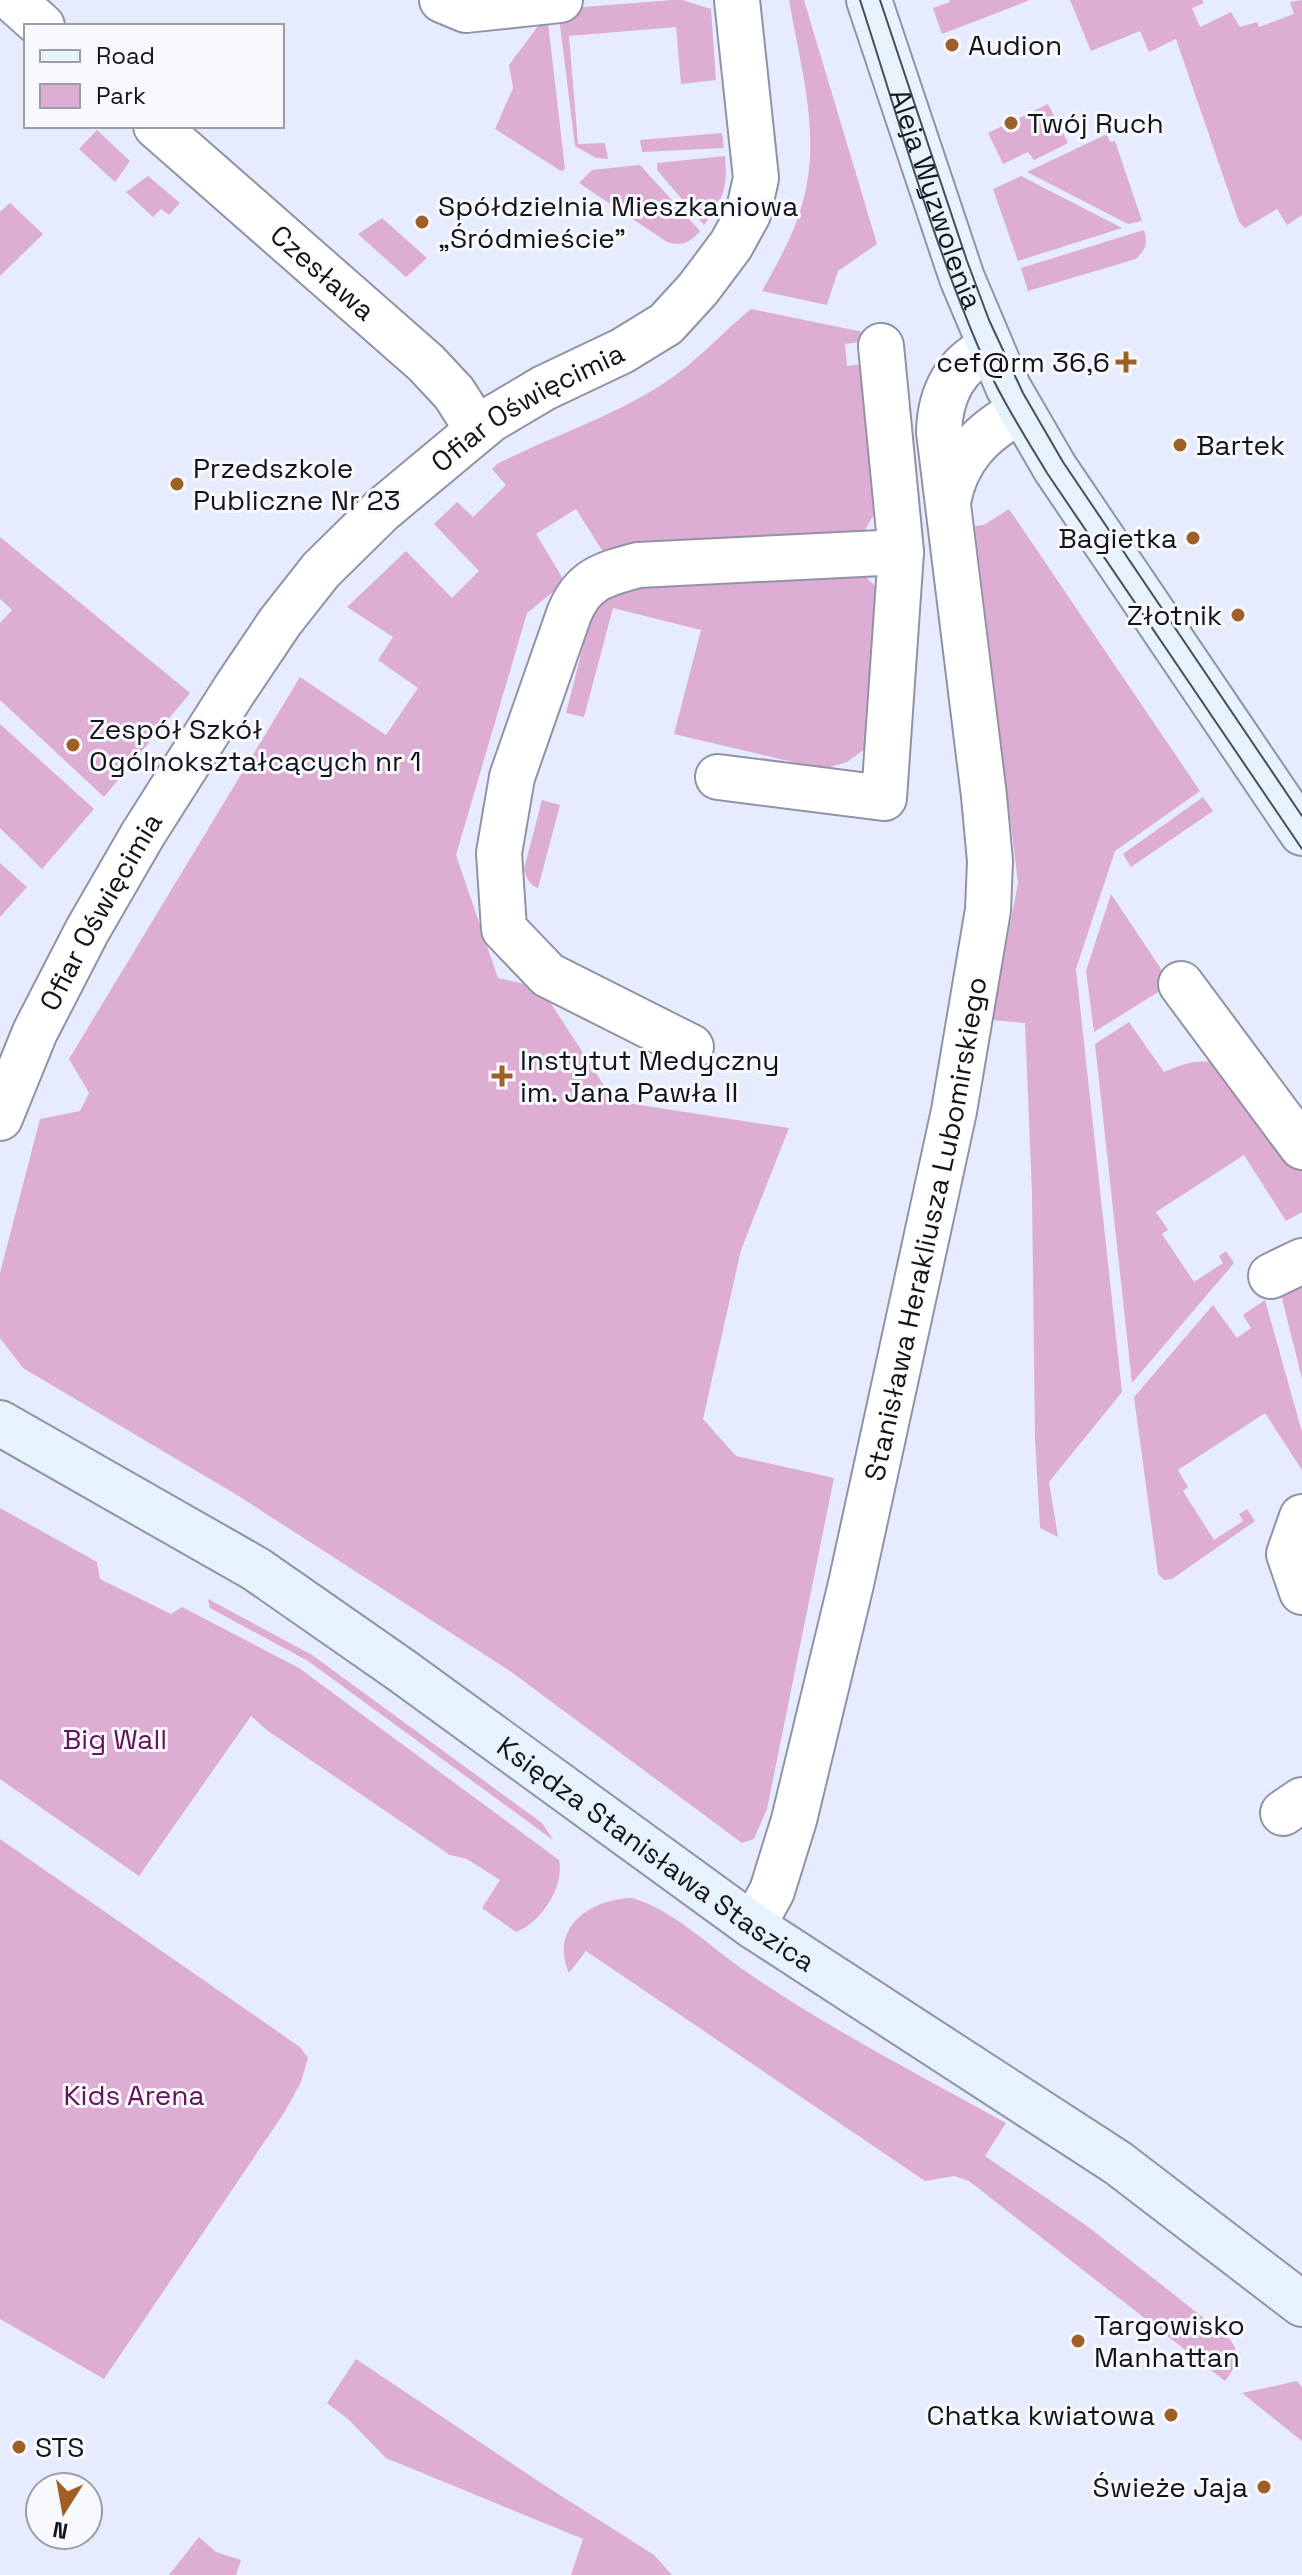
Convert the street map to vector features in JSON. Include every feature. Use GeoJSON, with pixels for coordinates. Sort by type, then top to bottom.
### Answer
{"type":"FeatureCollection","features":[{"type":"Feature","properties":{"kind":"street"},"geometry":{"type":"LineString","coordinates":[[13,0],[40,24]]}},
{"type":"Feature","properties":{"kind":"street"},"geometry":{"type":"LineString","coordinates":[[442,0],[466,10],[560,0]]}},
{"type":"Feature","properties":{"kind":"street","name":"Ofiar Oświęcimia"},"geometry":{"type":"LineString","coordinates":[[0,1118],[35,1032],[87,931],[190,759],[280,622],[330,559],[477,429],[524,399],[614,356],[666,324],[698,289],[737,236],[753,200],[756,178],[737,0]]}},
{"type":"Feature","properties":{"kind":"street","name":"Aleja Wyzwolenia"},"geometry":{"type":"LineString","coordinates":[[869,0],[962,278],[990,348],[1021,411],[1055,468],[1302,833]]}},
{"type":"Feature","properties":{"kind":"street","name":"Czesława"},"geometry":{"type":"LineString","coordinates":[[158,128],[426,363],[454,393],[477,429]]}},
{"type":"Feature","properties":{"kind":"street"},"geometry":{"type":"LineString","coordinates":[[718,777],[884,798],[901,552],[881,346]]}},
{"type":"Feature","properties":{"kind":"street","name":"Stanisława Herakliusza Lubomirskiego"},"geometry":{"type":"LineString","coordinates":[[753,1926],[772,1891],[794,1820],[851,1584],[952,1125],[988,910],[990,861],[985,807],[939,432],[942,403],[953,377],[969,358],[990,348]]}},
{"type":"Feature","properties":{"kind":"street","name":"Stanisława Herakliusza Lubomirskiego"},"geometry":{"type":"LineString","coordinates":[[948,516],[951,487],[968,451],[987,432],[1021,411]]}},
{"type":"Feature","properties":{"kind":"street"},"geometry":{"type":"LineString","coordinates":[[691,1047],[548,975],[504,929],[499,853],[512,777],[575,598],[585,586],[608,573],[638,565],[901,552]]}},
{"type":"Feature","properties":{"kind":"street"},"geometry":{"type":"LineString","coordinates":[[1181,984],[1302,1147]]}},
{"type":"Feature","properties":{"kind":"street","name":"Księdza Stanisława Staszica"},"geometry":{"type":"LineString","coordinates":[[0,1423],[256,1569],[401,1670],[753,1926],[1118,2163],[1302,2304]]}},
{"type":"Feature","properties":{"kind":"street"},"geometry":{"type":"LineString","coordinates":[[1302,1517],[1289,1554],[1302,1592]]}},
{"type":"Feature","properties":{"kind":"green space"},"geometry":{"type":"Polygon","coordinates":[[[673,0],[711,9],[716,80],[681,84],[676,27],[569,36],[578,144],[605,143],[608,159],[596,158],[575,146],[558,9],[673,0]]]}},
{"type":"Feature","properties":{"kind":"green space"},"geometry":{"type":"Polygon","coordinates":[[[789,0],[804,0],[877,244],[838,271],[827,305],[762,291],[795,225],[810,161],[806,91],[789,0]]]}},
{"type":"Feature","properties":{"kind":"green space"},"geometry":{"type":"Polygon","coordinates":[[[949,0],[1030,0],[942,34],[933,8],[949,0]]]}},
{"type":"Feature","properties":{"kind":"green space"},"geometry":{"type":"Polygon","coordinates":[[[1070,0],[1202,0],[1204,3],[1192,8],[1200,27],[1231,12],[1240,27],[1257,22],[1259,27],[1294,14],[1290,2],[1302,0],[1302,215],[1287,225],[1277,209],[1245,228],[1239,222],[1176,39],[1149,52],[1140,31],[1091,51],[1070,0]]]}},
{"type":"Feature","properties":{"kind":"green space"},"geometry":{"type":"Polygon","coordinates":[[[547,14],[565,169],[561,171],[495,129],[513,88],[509,65],[547,14]]]}},
{"type":"Feature","properties":{"kind":"green space"},"geometry":{"type":"Polygon","coordinates":[[[1048,104],[1068,143],[1034,160],[1028,152],[1003,164],[988,133],[1048,104]]]}},
{"type":"Feature","properties":{"kind":"green space"},"geometry":{"type":"Polygon","coordinates":[[[97,130],[130,161],[115,182],[79,149],[97,130]]]}},
{"type":"Feature","properties":{"kind":"green space"},"geometry":{"type":"Polygon","coordinates":[[[722,133],[724,148],[642,152],[640,140],[722,133]]]}},
{"type":"Feature","properties":{"kind":"green space"},"geometry":{"type":"Polygon","coordinates":[[[1107,134],[1110,142],[1115,141],[1142,221],[1128,224],[1027,172],[1107,134]]]}},
{"type":"Feature","properties":{"kind":"green space"},"geometry":{"type":"Polygon","coordinates":[[[725,156],[723,193],[704,225],[657,170],[657,163],[725,156]]]}},
{"type":"Feature","properties":{"kind":"green space"},"geometry":{"type":"Polygon","coordinates":[[[640,165],[700,231],[689,241],[682,244],[667,242],[579,183],[592,170],[640,165]]]}},
{"type":"Feature","properties":{"kind":"green space"},"geometry":{"type":"Polygon","coordinates":[[[148,176],[180,203],[169,215],[161,209],[153,217],[126,192],[148,176]]]}},
{"type":"Feature","properties":{"kind":"green space"},"geometry":{"type":"Polygon","coordinates":[[[1021,176],[1122,228],[1018,261],[993,189],[1021,176]]]}},
{"type":"Feature","properties":{"kind":"green space"},"geometry":{"type":"Polygon","coordinates":[[[10,203],[43,234],[0,276],[0,212],[10,203]]]}},
{"type":"Feature","properties":{"kind":"green space"},"geometry":{"type":"Polygon","coordinates":[[[382,218],[427,258],[406,277],[358,234],[382,218]]]}},
{"type":"Feature","properties":{"kind":"green space"},"geometry":{"type":"Polygon","coordinates":[[[1144,230],[1145,246],[1136,259],[1028,291],[1021,268],[1144,230]]]}},
{"type":"Feature","properties":{"kind":"green space","name":"Instytut Medyczny im. Jana Pawła II"},"geometry":{"type":"Polygon","coordinates":[[[751,309],[863,332],[860,342],[845,344],[847,366],[870,363],[873,516],[853,542],[608,560],[576,509],[536,534],[565,582],[527,613],[456,855],[498,978],[541,988],[614,1101],[789,1128],[741,1250],[703,1419],[736,1456],[834,1478],[767,1809],[754,1839],[742,1843],[510,1671],[237,1495],[23,1368],[0,1338],[0,1273],[40,1119],[80,1111],[89,1093],[69,1059],[300,677],[386,735],[418,688],[378,660],[393,637],[347,607],[406,551],[452,598],[479,571],[434,524],[457,502],[473,517],[506,485],[492,469],[497,464],[631,403],[683,369],[751,309]]]}},
{"type":"Feature","properties":{"kind":"green space"},"geometry":{"type":"Polygon","coordinates":[[[1009,509],[1200,791],[1115,851],[1076,969],[1122,1392],[1049,1482],[1058,1537],[1040,1528],[1025,1023],[992,1020],[1018,883],[975,526],[984,525],[1009,509]]]}},
{"type":"Feature","properties":{"kind":"green space","name":"Zespół Szkół Ogólnokształcących nr 1"},"geometry":{"type":"Polygon","coordinates":[[[0,537],[190,693],[104,797],[0,700],[0,623],[12,610],[0,599],[0,537]]]}},
{"type":"Feature","properties":{"kind":"green space"},"geometry":{"type":"Polygon","coordinates":[[[864,575],[882,600],[869,746],[847,762],[823,769],[674,734],[701,630],[613,608],[584,717],[566,713],[593,607],[618,582],[864,575]]]}},
{"type":"Feature","properties":{"kind":"green space"},"geometry":{"type":"Polygon","coordinates":[[[0,724],[94,809],[42,869],[0,828],[0,724]]]}},
{"type":"Feature","properties":{"kind":"green space"},"geometry":{"type":"Polygon","coordinates":[[[1203,797],[1213,811],[1131,867],[1123,854],[1203,797]]]}},
{"type":"Feature","properties":{"kind":"green space"},"geometry":{"type":"Polygon","coordinates":[[[542,800],[560,805],[538,888],[530,883],[524,869],[542,800]]]}},
{"type":"Feature","properties":{"kind":"green space"},"geometry":{"type":"Polygon","coordinates":[[[0,863],[27,887],[0,917],[0,863]]]}},
{"type":"Feature","properties":{"kind":"green space"},"geometry":{"type":"Polygon","coordinates":[[[1111,894],[1171,984],[1094,1032],[1086,971],[1111,894]]]}},
{"type":"Feature","properties":{"kind":"green space"},"geometry":{"type":"Polygon","coordinates":[[[1129,1022],[1164,1072],[1187,1064],[1212,1062],[1302,1163],[1302,1212],[1286,1221],[1244,1155],[1156,1212],[1168,1230],[1162,1234],[1194,1282],[1223,1263],[1219,1256],[1226,1251],[1234,1263],[1132,1383],[1095,1044],[1129,1022]]]}},
{"type":"Feature","properties":{"kind":"green space"},"geometry":{"type":"Polygon","coordinates":[[[1302,1276],[1302,1379],[1280,1290],[1302,1276]]]}},
{"type":"Feature","properties":{"kind":"green space"},"geometry":{"type":"Polygon","coordinates":[[[1265,1300],[1302,1432],[1302,1470],[1265,1413],[1178,1470],[1188,1487],[1183,1491],[1214,1540],[1243,1521],[1239,1514],[1247,1509],[1255,1521],[1172,1579],[1164,1580],[1158,1574],[1134,1397],[1213,1305],[1237,1338],[1251,1328],[1243,1315],[1265,1300]]]}},
{"type":"Feature","properties":{"kind":"green space","name":"Big Wall"},"geometry":{"type":"Polygon","coordinates":[[[0,1508],[97,1562],[100,1579],[171,1614],[182,1607],[299,1668],[559,1860],[555,1892],[542,1912],[516,1932],[482,1908],[500,1880],[467,1859],[450,1855],[268,1731],[251,1716],[139,1876],[0,1779],[0,1508]]]}},
{"type":"Feature","properties":{"kind":"green space"},"geometry":{"type":"Polygon","coordinates":[[[208,1599],[312,1655],[542,1823],[553,1840],[308,1661],[210,1608],[208,1599]]]}},
{"type":"Feature","properties":{"kind":"green space","name":"Kids Arena"},"geometry":{"type":"Polygon","coordinates":[[[0,1839],[300,2047],[308,2058],[301,2082],[284,2113],[104,2379],[0,2319],[0,1839]]]}},
{"type":"Feature","properties":{"kind":"green space"},"geometry":{"type":"Polygon","coordinates":[[[632,1898],[677,1920],[748,1973],[811,2013],[1006,2123],[985,2156],[1087,2226],[1229,2338],[1237,2355],[1233,2370],[1225,2381],[969,2181],[954,2176],[925,2181],[586,1951],[569,1973],[564,1942],[577,1919],[602,1904],[632,1898]]]}},
{"type":"Feature","properties":{"kind":"green space"},"geometry":{"type":"Polygon","coordinates":[[[356,2359],[654,2555],[672,2575],[571,2575],[583,2539],[386,2458],[348,2419],[327,2403],[356,2359]]]}},
{"type":"Feature","properties":{"kind":"green space"},"geometry":{"type":"Polygon","coordinates":[[[1297,2381],[1302,2387],[1302,2441],[1242,2393],[1297,2381]]]}},
{"type":"Feature","properties":{"kind":"green space"},"geometry":{"type":"Polygon","coordinates":[[[199,2537],[216,2552],[241,2560],[236,2575],[169,2575],[199,2537]]]}},
{"type":"Feature","properties":{"kind":"tram line"},"geometry":{"type":"LineString","coordinates":[[860,0],[946,265],[995,383],[1047,473],[1302,849]]}},
{"type":"Feature","properties":{"kind":"tram line"},"geometry":{"type":"LineString","coordinates":[[880,0],[967,261],[989,320],[1023,393],[1063,462],[1302,816]]}},
{"type":"Feature","properties":{"kind":"place","name":"Audion"},"geometry":{"type":"Point","coordinates":[952,45]}},
{"type":"Feature","properties":{"kind":"place","name":"Twój Ruch"},"geometry":{"type":"Point","coordinates":[1011,123]}},
{"type":"Feature","properties":{"kind":"place","name":"Spółdzielnia Mieszkaniowa „Śródmieście”"},"geometry":{"type":"Point","coordinates":[422,222]}},
{"type":"Feature","properties":{"kind":"place","name":"cef@rm 36,6"},"geometry":{"type":"Point","coordinates":[1126,362]}},
{"type":"Feature","properties":{"kind":"place","name":"Bartek"},"geometry":{"type":"Point","coordinates":[1180,445]}},
{"type":"Feature","properties":{"kind":"place","name":"Przedszkole Publiczne Nr 23"},"geometry":{"type":"Point","coordinates":[177,484]}},
{"type":"Feature","properties":{"kind":"place","name":"Bagietka"},"geometry":{"type":"Point","coordinates":[1193,538]}},
{"type":"Feature","properties":{"kind":"place","name":"Złotnik"},"geometry":{"type":"Point","coordinates":[1238,615]}},
{"type":"Feature","properties":{"kind":"place","name":"Zespół Szkół Ogólnokształcących nr 1"},"geometry":{"type":"Point","coordinates":[73,745]}},
{"type":"Feature","properties":{"kind":"place","name":"Instytut Medyczny im. Jana Pawła II"},"geometry":{"type":"Point","coordinates":[502,1076]}},
{"type":"Feature","properties":{"kind":"place","name":"Targowisko Manhattan"},"geometry":{"type":"Point","coordinates":[1078,2341]}},
{"type":"Feature","properties":{"kind":"place","name":"Chatka kwiatowa"},"geometry":{"type":"Point","coordinates":[1171,2415]}},
{"type":"Feature","properties":{"kind":"place","name":"STS"},"geometry":{"type":"Point","coordinates":[19,2447]}},
{"type":"Feature","properties":{"kind":"place","name":"Świeże Jaja"},"geometry":{"type":"Point","coordinates":[1264,2487]}}]}
